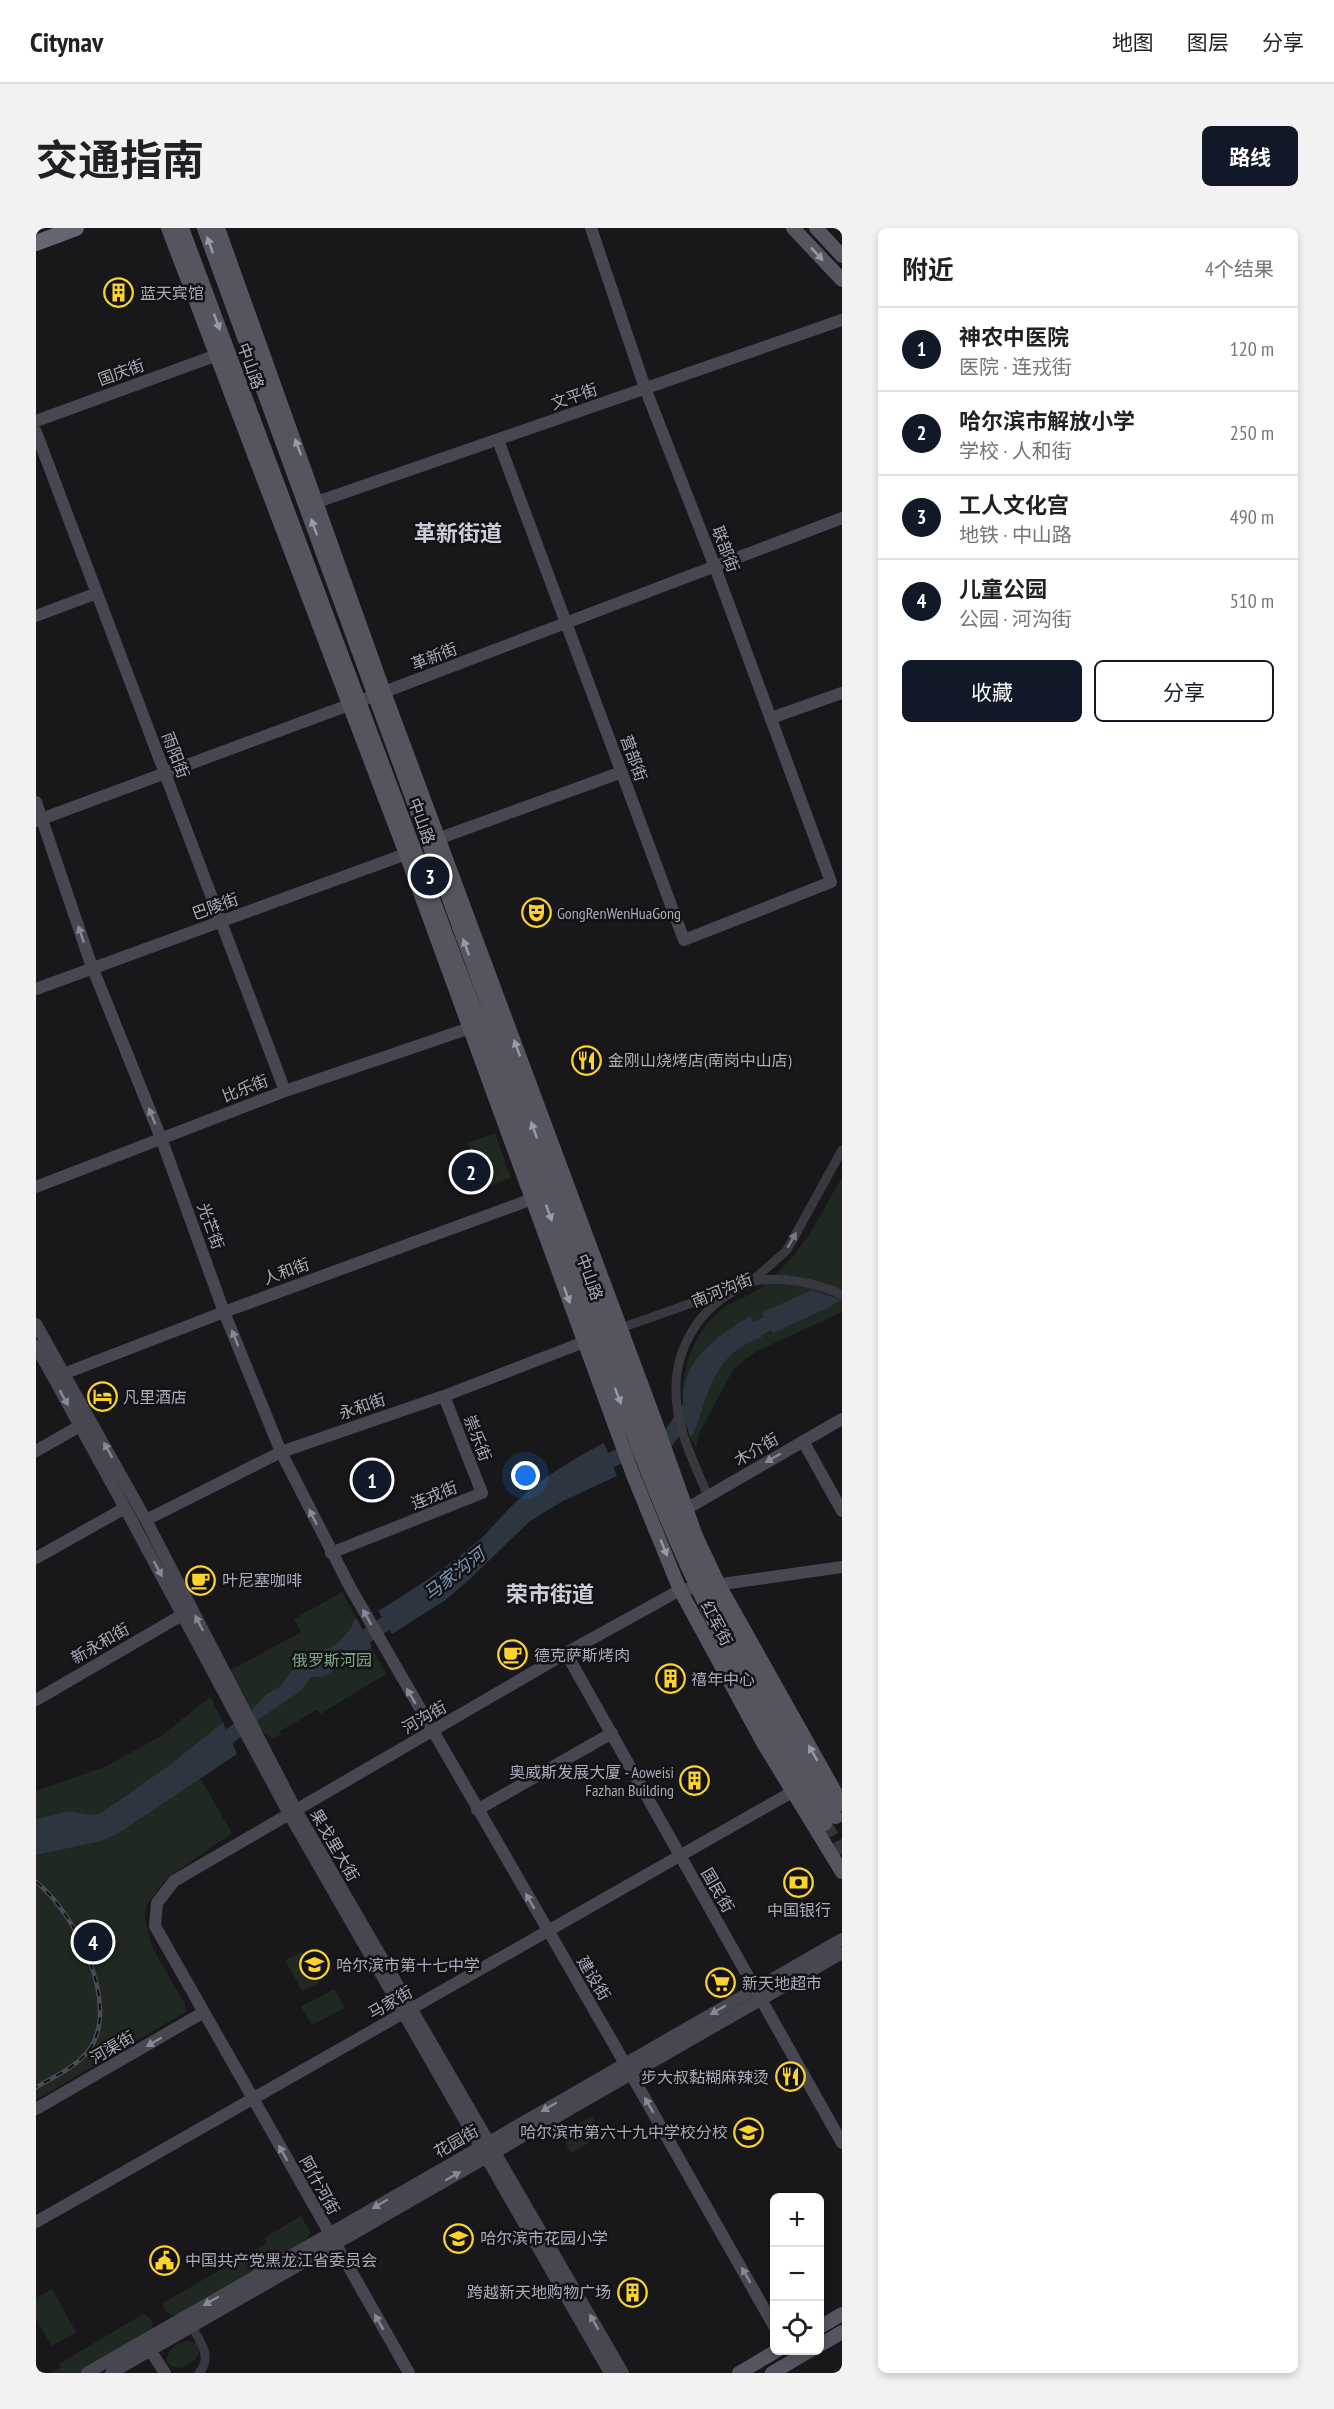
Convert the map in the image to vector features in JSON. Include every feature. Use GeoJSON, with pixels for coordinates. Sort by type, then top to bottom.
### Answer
{"type":"FeatureCollection","features":[{"type":"Feature","properties":{"kind":"highway"},"geometry":{"type":"LineString","coordinates":[[36,231],[45,228]]}},
{"type":"Feature","properties":{"kind":"highway"},"geometry":{"type":"LineString","coordinates":[[36,243],[76,228]]}},
{"type":"Feature","properties":{"kind":"main road"},"geometry":{"type":"LineString","coordinates":[[168,228],[355,703],[406,854],[532,1199],[590,1340]]}},
{"type":"Feature","properties":{"kind":"main road","name":"中山路"},"geometry":{"type":"LineString","coordinates":[[182,228],[623,1427]]}},
{"type":"Feature","properties":{"kind":"main road","name":"中山路"},"geometry":{"type":"LineString","coordinates":[[204,228],[380,694],[482,990],[649,1419]]}},
{"type":"Feature","properties":{"kind":"main road"},"geometry":{"type":"LineString","coordinates":[[218,228],[317,502],[380,694],[440,838],[615,1330]]}},
{"type":"Feature","properties":{"kind":"main road"},"geometry":{"type":"LineString","coordinates":[[793,228],[842,280]]}},
{"type":"Feature","properties":{"kind":"main road"},"geometry":{"type":"LineString","coordinates":[[816,228],[842,256]]}},
{"type":"Feature","properties":{"kind":"main road","name":"红军街"},"geometry":{"type":"LineString","coordinates":[[649,1419],[658,1465],[710,1619],[758,1694],[830,1821],[765,1718],[758,1694]]}},
{"type":"Feature","properties":{"kind":"main road","name":"红军街"},"geometry":{"type":"LineString","coordinates":[[623,1427],[658,1465],[686,1509],[719,1585],[842,1804]]}},
{"type":"Feature","properties":{"kind":"main road","name":"红军街"},"geometry":{"type":"LineString","coordinates":[[623,1427],[633,1475],[680,1590],[763,1743],[842,1872]]}},
{"type":"Feature","properties":{"kind":"main road"},"geometry":{"type":"LineString","coordinates":[[652,1519],[658,1465]]}},
{"type":"Feature","properties":{"kind":"main road"},"geometry":{"type":"LineString","coordinates":[[763,1743],[765,1718]]}},
{"type":"Feature","properties":{"kind":"main road"},"geometry":{"type":"LineString","coordinates":[[824,2324],[842,2314]]}},
{"type":"Feature","properties":{"kind":"main road"},"geometry":{"type":"LineString","coordinates":[[824,2342],[842,2332]]}},
{"type":"Feature","properties":{"kind":"main road"},"geometry":{"type":"LineString","coordinates":[[739,2373],[770,2355]]}},
{"type":"Feature","properties":{"kind":"main road"},"geometry":{"type":"LineString","coordinates":[[772,2373],[803,2355]]}},
{"type":"Feature","properties":{"kind":"street","name":"联部街"},"geometry":{"type":"LineString","coordinates":[[591,228],[645,388],[715,567],[831,882]]}},
{"type":"Feature","properties":{"kind":"street","name":"文平街"},"geometry":{"type":"LineString","coordinates":[[317,502],[842,320]]}},
{"type":"Feature","properties":{"kind":"street","name":"国庆街"},"geometry":{"type":"LineString","coordinates":[[36,421],[217,355]]}},
{"type":"Feature","properties":{"kind":"street","name":"雨阳街"},"geometry":{"type":"LineString","coordinates":[[36,432],[285,1090]]}},
{"type":"Feature","properties":{"kind":"street","name":"营部街"},"geometry":{"type":"LineString","coordinates":[[498,440],[684,940],[831,882]]}},
{"type":"Feature","properties":{"kind":"street","name":"革新街"},"geometry":{"type":"LineString","coordinates":[[39,820],[380,694],[842,518]]}},
{"type":"Feature","properties":{"kind":"street"},"geometry":{"type":"LineString","coordinates":[[36,616],[97,593]]}},
{"type":"Feature","properties":{"kind":"street"},"geometry":{"type":"LineString","coordinates":[[771,718],[842,693]]}},
{"type":"Feature","properties":{"kind":"street"},"geometry":{"type":"LineString","coordinates":[[440,838],[622,772]]}},
{"type":"Feature","properties":{"kind":"street","name":"光芒街"},"geometry":{"type":"LineString","coordinates":[[36,802],[39,820],[93,968],[161,1138],[224,1312],[281,1452],[331,1553],[384,1648]]}},
{"type":"Feature","properties":{"kind":"street","name":"巴陵街"},"geometry":{"type":"LineString","coordinates":[[36,989],[406,854]]}},
{"type":"Feature","properties":{"kind":"street","name":"比乐街"},"geometry":{"type":"LineString","coordinates":[[36,1187],[285,1090],[470,1028]]}},
{"type":"Feature","properties":{"kind":"street","name":"南河沟街"},"geometry":{"type":"LineString","coordinates":[[615,1330],[752,1282],[787,1250],[842,1150]]}},
{"type":"Feature","properties":{"kind":"street","name":"人和街"},"geometry":{"type":"LineString","coordinates":[[59,1375],[532,1199]]}},
{"type":"Feature","properties":{"kind":"street"},"geometry":{"type":"LineString","coordinates":[[708,1496],[680,1428],[676,1391],[679,1364],[689,1336],[701,1317],[720,1298],[752,1282],[788,1280],[829,1288],[842,1295]]}},
{"type":"Feature","properties":{"kind":"street","name":"果戈里大街"},"geometry":{"type":"LineString","coordinates":[[36,1324],[59,1375],[146,1520],[221,1679],[292,1812],[488,2149],[623,2373]]}},
{"type":"Feature","properties":{"kind":"street","name":"永和街"},"geometry":{"type":"LineString","coordinates":[[146,1520],[281,1452],[444,1396],[590,1340]]}},
{"type":"Feature","properties":{"kind":"street","name":"果戈里大街"},"geometry":{"type":"LineString","coordinates":[[36,1347],[59,1375]]}},
{"type":"Feature","properties":{"kind":"street","name":"崇乐街"},"geometry":{"type":"LineString","coordinates":[[444,1396],[482,1493]]}},
{"type":"Feature","properties":{"kind":"street","name":"木介街"},"geometry":{"type":"LineString","coordinates":[[686,1509],[842,1419]]}},
{"type":"Feature","properties":{"kind":"street"},"geometry":{"type":"LineString","coordinates":[[36,1451],[86,1422]]}},
{"type":"Feature","properties":{"kind":"street","name":"果戈里大街"},"geometry":{"type":"LineString","coordinates":[[86,1422],[125,1508],[182,1615],[221,1679]]}},
{"type":"Feature","properties":{"kind":"street"},"geometry":{"type":"LineString","coordinates":[[803,1441],[842,1511]]}},
{"type":"Feature","properties":{"kind":"street","name":"连戎街"},"geometry":{"type":"LineString","coordinates":[[331,1553],[482,1493]]}},
{"type":"Feature","properties":{"kind":"street"},"geometry":{"type":"LineString","coordinates":[[36,1558],[125,1508]]}},
{"type":"Feature","properties":{"kind":"street","name":"河沟街"},"geometry":{"type":"LineString","coordinates":[[204,2012],[155,1926],[157,1903],[174,1881],[566,1653],[680,1590],[842,1567]]}},
{"type":"Feature","properties":{"kind":"street","name":"新永和街"},"geometry":{"type":"LineString","coordinates":[[36,1700],[182,1615]]}},
{"type":"Feature","properties":{"kind":"street","name":"建设街"},"geometry":{"type":"LineString","coordinates":[[384,1648],[628,2068],[770,2319]]}},
{"type":"Feature","properties":{"kind":"street","name":"国民街"},"geometry":{"type":"LineString","coordinates":[[566,1653],[842,2143]]}},
{"type":"Feature","properties":{"kind":"street"},"geometry":{"type":"LineString","coordinates":[[477,1810],[612,1733]]}},
{"type":"Feature","properties":{"kind":"street","name":"马家街"},"geometry":{"type":"LineString","coordinates":[[36,2222],[792,1792]]}},
{"type":"Feature","properties":{"kind":"street","name":"花园街"},"geometry":{"type":"LineString","coordinates":[[87,2373],[331,2239],[758,1994],[842,1939]]}},
{"type":"Feature","properties":{"kind":"street","name":"花园街"},"geometry":{"type":"LineString","coordinates":[[758,1994],[842,1953]]}},
{"type":"Feature","properties":{"kind":"street","name":"阿什河街"},"geometry":{"type":"LineString","coordinates":[[204,2012],[409,2373]]}},
{"type":"Feature","properties":{"kind":"street","name":"河渠街"},"geometry":{"type":"LineString","coordinates":[[36,2109],[204,2012]]}},
{"type":"Feature","properties":{"kind":"street","name":"果戈里大街"},"geometry":{"type":"LineString","coordinates":[[488,2149],[610,2373]]}},
{"type":"Feature","properties":{"kind":"street","name":"花园街"},"geometry":{"type":"LineString","coordinates":[[111,2373],[192,2326],[331,2239]]}},
{"type":"Feature","properties":{"kind":"street"},"geometry":{"type":"LineString","coordinates":[[192,2326],[206,2351],[206,2361],[198,2373]]}},
{"type":"Feature","properties":{"kind":"street"},"geometry":{"type":"LineString","coordinates":[[150,2350],[165,2373]]}},
{"type":"Feature","properties":{"kind":"green space"},"geometry":{"type":"Polygon","coordinates":[[[495,1133],[511,1178],[484,1188],[468,1143],[495,1133]]]}},
{"type":"Feature","properties":{"kind":"green space"},"geometry":{"type":"Polygon","coordinates":[[[842,1177],[842,1312],[757,1351],[734,1368],[699,1433],[696,1447],[683,1411],[682,1391],[685,1372],[699,1335],[725,1307],[758,1289],[791,1259],[814,1227],[842,1177]]]}},
{"type":"Feature","properties":{"kind":"green space","name":"俄罗斯河园"},"geometry":{"type":"Polygon","coordinates":[[[342,1592],[386,1674],[320,1714],[317,1710],[280,1731],[281,1734],[273,1738],[263,1733],[229,1671],[301,1632],[294,1619],[342,1592]]]}},
{"type":"Feature","properties":{"kind":"green space"},"geometry":{"type":"Polygon","coordinates":[[[211,1698],[223,1722],[171,1764],[101,1813],[92,1815],[69,1811],[36,1819],[36,1791],[104,1767],[160,1737],[211,1698]]]}},
{"type":"Feature","properties":{"kind":"green space"},"geometry":{"type":"Polygon","coordinates":[[[200,1778],[232,1833],[167,1878],[146,1906],[145,1919],[152,1947],[187,2011],[36,2100],[36,1855],[98,1842],[116,1835],[200,1778]]]}},
{"type":"Feature","properties":{"kind":"green space"},"geometry":{"type":"Polygon","coordinates":[[[302,1952],[319,1983],[302,1991],[285,1960],[302,1952]]]}},
{"type":"Feature","properties":{"kind":"green space"},"geometry":{"type":"Polygon","coordinates":[[[334,1989],[345,2008],[312,2025],[301,2007],[334,1989]]]}},
{"type":"Feature","properties":{"kind":"green space"},"geometry":{"type":"Polygon","coordinates":[[[592,2116],[603,2135],[571,2153],[561,2134],[592,2116]]]}},
{"type":"Feature","properties":{"kind":"green space"},"geometry":{"type":"Polygon","coordinates":[[[301,2216],[310,2232],[307,2240],[178,2315],[171,2315],[164,2309],[163,2303],[267,2243],[264,2238],[301,2216]]]}},
{"type":"Feature","properties":{"kind":"green space"},"geometry":{"type":"Polygon","coordinates":[[[52,2289],[76,2332],[52,2346],[36,2320],[36,2298],[52,2289]]]}},
{"type":"Feature","properties":{"kind":"green space"},"geometry":{"type":"Polygon","coordinates":[[[143,2314],[151,2320],[152,2330],[81,2373],[50,2373],[61,2367],[59,2364],[143,2314]]]}},
{"type":"Feature","properties":{"kind":"green space"},"geometry":{"type":"Polygon","coordinates":[[[188,2341],[197,2344],[199,2353],[196,2359],[182,2368],[170,2366],[166,2360],[169,2352],[180,2343],[188,2341]]]}},
{"type":"Feature","properties":{"kind":"water"},"geometry":{"type":"Polygon","coordinates":[[[812,1290],[841,1300],[773,1333],[761,1313],[812,1290]]]}},
{"type":"Feature","properties":{"kind":"water"},"geometry":{"type":"Polygon","coordinates":[[[750,1316],[762,1337],[740,1348],[725,1361],[714,1380],[694,1433],[690,1437],[684,1415],[683,1396],[686,1379],[693,1364],[716,1339],[750,1316]]]}},
{"type":"Feature","properties":{"kind":"water"},"geometry":{"type":"Polygon","coordinates":[[[604,1443],[617,1476],[563,1501],[530,1521],[444,1601],[392,1634],[378,1611],[465,1552],[539,1483],[604,1443]]]}},
{"type":"Feature","properties":{"kind":"water"},"geometry":{"type":"Polygon","coordinates":[[[357,1619],[372,1647],[323,1677],[311,1677],[302,1690],[256,1721],[251,1711],[268,1693],[280,1687],[290,1673],[304,1660],[339,1642],[357,1619]]]}},
{"type":"Feature","properties":{"kind":"water"},"geometry":{"type":"Polygon","coordinates":[[[223,1722],[237,1754],[116,1835],[98,1842],[36,1855],[36,1819],[69,1811],[92,1815],[101,1813],[171,1764],[223,1722]]]}},
{"type":"Feature","properties":{"kind":"waterway","name":"马家沟河"},"geometry":{"type":"LineString","coordinates":[[741,1337],[784,1315]]}},
{"type":"Feature","properties":{"kind":"waterway","name":"马家沟河"},"geometry":{"type":"LineString","coordinates":[[594,1469],[615,1458],[668,1439],[687,1411]]}},
{"type":"Feature","properties":{"kind":"waterway","name":"马家沟河"},"geometry":{"type":"LineString","coordinates":[[350,1646],[401,1614]]}},
{"type":"Feature","properties":{"kind":"waterway","name":"马家沟河"},"geometry":{"type":"LineString","coordinates":[[214,1749],[251,1719]]}},
{"type":"Feature","properties":{"kind":"tunnel"},"geometry":{"type":"LineString","coordinates":[[825,1824],[842,1854]]}},
{"type":"Feature","properties":{"kind":"railway"},"geometry":{"type":"LineString","coordinates":[[36,1882],[51,1896],[78,1936],[97,1985],[100,2009],[98,2031],[89,2050],[71,2067],[36,2087]]}},
{"type":"Feature","properties":{"kind":"place","name":"蓝天宾馆"},"geometry":{"type":"Point","coordinates":[119,293]}},
{"type":"Feature","properties":{"kind":"place","name":"工人文化宫"},"geometry":{"type":"Point","coordinates":[430,876]}},
{"type":"Feature","properties":{"kind":"place","name":"GongRenWenHuaGong"},"geometry":{"type":"Point","coordinates":[536,913]}},
{"type":"Feature","properties":{"kind":"place","name":"金刚山烧烤店(南岗中山店)"},"geometry":{"type":"Point","coordinates":[587,1060]}},
{"type":"Feature","properties":{"kind":"place","name":"哈尔滨市解放小学"},"geometry":{"type":"Point","coordinates":[471,1172]}},
{"type":"Feature","properties":{"kind":"place","name":"凡里酒店"},"geometry":{"type":"Point","coordinates":[102,1397]}},
{"type":"Feature","properties":{"kind":"place","name":"神农中医院"},"geometry":{"type":"Point","coordinates":[372,1480]}},
{"type":"Feature","properties":{"kind":"place","name":"叶尼塞咖啡"},"geometry":{"type":"Point","coordinates":[201,1580]}},
{"type":"Feature","properties":{"kind":"place","name":"德克萨斯烤肉"},"geometry":{"type":"Point","coordinates":[513,1655]}},
{"type":"Feature","properties":{"kind":"place","name":"禧年中心"},"geometry":{"type":"Point","coordinates":[670,1679]}},
{"type":"Feature","properties":{"kind":"place","name":"奥威斯发展大厦 - Aoweisi Fazhan Building"},"geometry":{"type":"Point","coordinates":[695,1781]}},
{"type":"Feature","properties":{"kind":"place","name":"中国银行"},"geometry":{"type":"Point","coordinates":[799,1882]}},
{"type":"Feature","properties":{"kind":"place","name":"儿童公园"},"geometry":{"type":"Point","coordinates":[93,1942]}},
{"type":"Feature","properties":{"kind":"place","name":"哈尔滨市第十七中学"},"geometry":{"type":"Point","coordinates":[315,1965]}},
{"type":"Feature","properties":{"kind":"place","name":"新天地超市"},"geometry":{"type":"Point","coordinates":[721,1983]}},
{"type":"Feature","properties":{"kind":"place","name":"步大叔黏糊麻辣烫"},"geometry":{"type":"Point","coordinates":[790,2077]}},
{"type":"Feature","properties":{"kind":"place","name":"哈尔滨市第六十九中学校分校"},"geometry":{"type":"Point","coordinates":[749,2132]}},
{"type":"Feature","properties":{"kind":"place","name":"哈尔滨市花园小学"},"geometry":{"type":"Point","coordinates":[459,2238]}},
{"type":"Feature","properties":{"kind":"place","name":"中国共产党黑龙江省委员会"},"geometry":{"type":"Point","coordinates":[164,2260]}},
{"type":"Feature","properties":{"kind":"place","name":"跨越新天地购物广场"},"geometry":{"type":"Point","coordinates":[632,2292]}},
{"type":"Feature","properties":{"kind":"district","name":"革新街道"},"geometry":{"type":"Point","coordinates":[458,533]}},
{"type":"Feature","properties":{"kind":"district","name":"荣市街道"},"geometry":{"type":"Point","coordinates":[550,1594]}}]}
